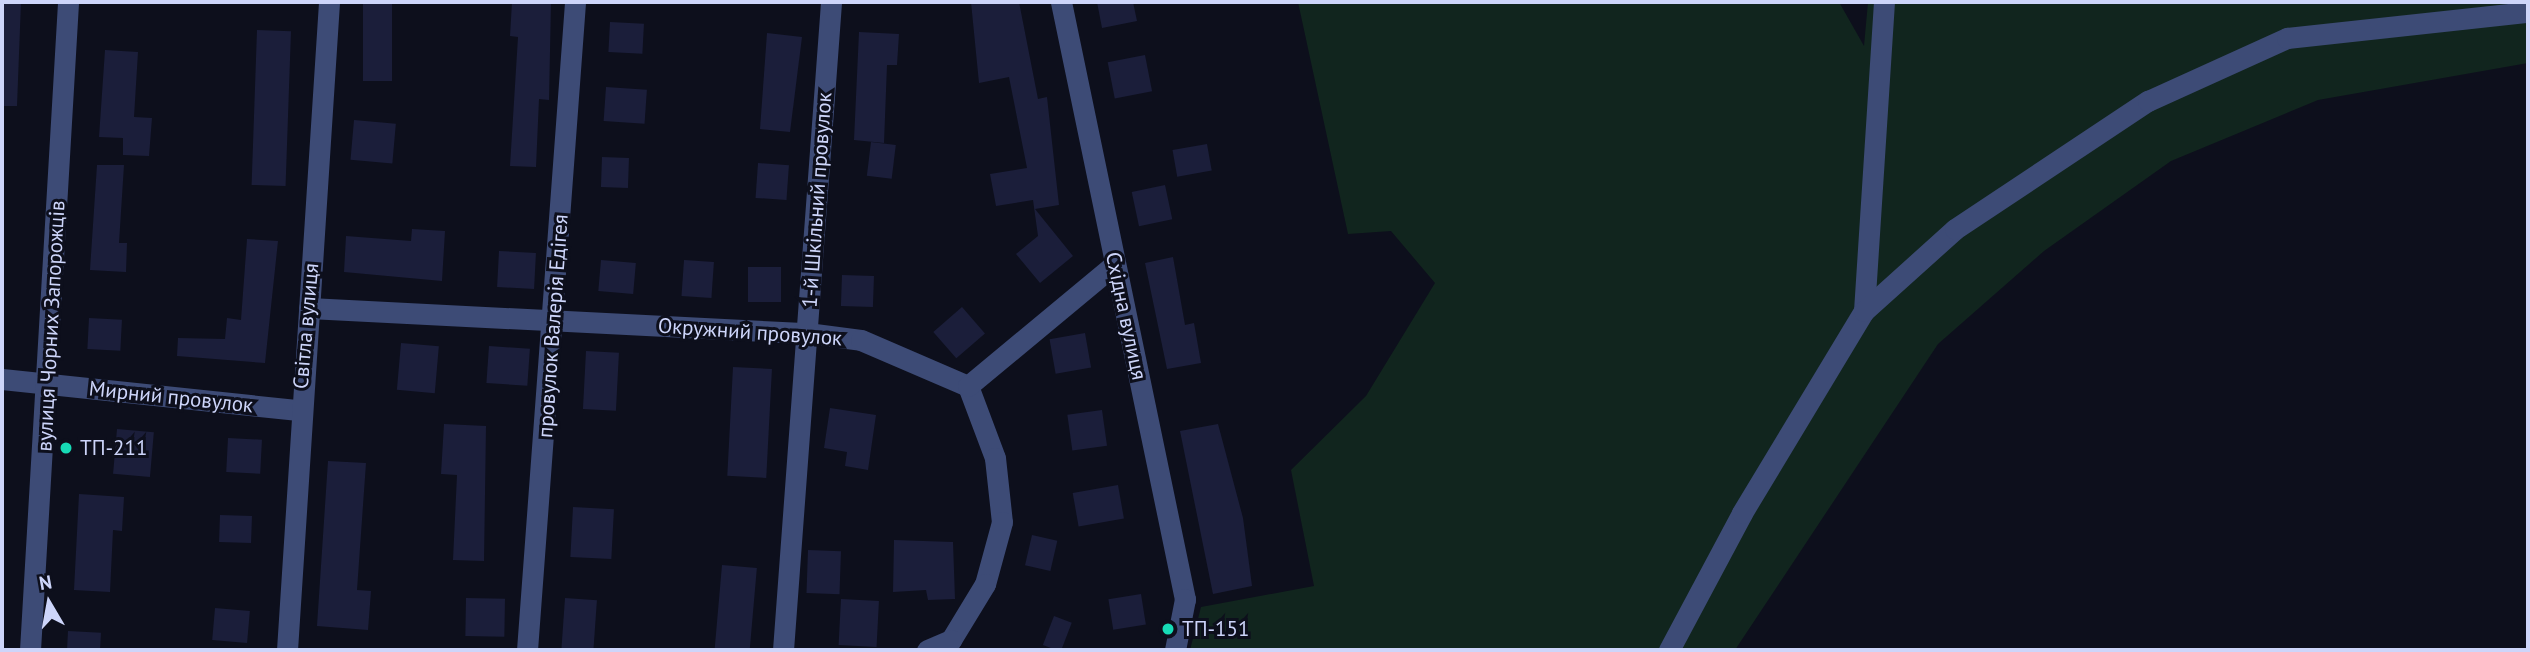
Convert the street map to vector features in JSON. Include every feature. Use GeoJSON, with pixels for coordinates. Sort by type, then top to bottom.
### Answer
{"type":"FeatureCollection","features":[{"type":"Feature","properties":{"kind":"street","name":"вулиця Чорних Запорожців"},"geometry":{"type":"LineString","coordinates":[[30,650],[48,385],[68,2]]}},
{"type":"Feature","properties":{"kind":"street","name":"Світла вулиця"},"geometry":{"type":"LineString","coordinates":[[287,650],[298,410],[309,308],[329,2]]}},
{"type":"Feature","properties":{"kind":"street","name":"провулок Валерія Едігея"},"geometry":{"type":"LineString","coordinates":[[527,650],[554,322],[575,2]]}},
{"type":"Feature","properties":{"kind":"street","name":"1-й Шкільний провулок"},"geometry":{"type":"LineString","coordinates":[[783,650],[831,2]]}},
{"type":"Feature","properties":{"kind":"street","name":"Східна вулиця"},"geometry":{"type":"LineString","coordinates":[[1061,2],[1185,599],[1179,641]]}},
{"type":"Feature","properties":{"kind":"street"},"geometry":{"type":"LineString","coordinates":[[1864,311],[1884,2]]}},
{"type":"Feature","properties":{"kind":"street"},"geometry":{"type":"LineString","coordinates":[[1669,650],[1742,513],[1864,311],[1955,229],[2160,95],[2287,38],[2528,12]]}},
{"type":"Feature","properties":{"kind":"street"},"geometry":{"type":"LineString","coordinates":[[927,650],[956,645],[985,584],[1002,522],[995,458],[968,386],[1115,264]]}},
{"type":"Feature","properties":{"kind":"street","name":"Окружний провулок"},"geometry":{"type":"LineString","coordinates":[[309,308],[807,333],[861,340],[968,386]]}},
{"type":"Feature","properties":{"kind":"street","name":"Мирний провулок"},"geometry":{"type":"LineString","coordinates":[[2,379],[298,410]]}},
{"type":"Feature","properties":{"kind":"green space"},"geometry":{"type":"Polygon","coordinates":[[[1298,2],[1839,2],[1864,46],[1868,2],[2528,2],[2528,63],[2318,100],[2171,161],[2044,251],[1938,344],[1735,650],[1190,650],[1201,607],[1314,586],[1291,470],[1366,396],[1435,283],[1391,231],[1348,234],[1298,2]]]}},
{"type":"Feature","properties":{"kind":"building"},"geometry":{"type":"Polygon","coordinates":[[[2,2],[21,2],[17,106],[2,106],[2,2]]]}},
{"type":"Feature","properties":{"kind":"building"},"geometry":{"type":"Polygon","coordinates":[[[363,2],[392,2],[392,81],[363,81],[363,2]]]}},
{"type":"Feature","properties":{"kind":"building"},"geometry":{"type":"Polygon","coordinates":[[[512,2],[551,2],[549,100],[539,99],[536,167],[510,166],[518,37],[510,36],[512,2]]]}},
{"type":"Feature","properties":{"kind":"building"},"geometry":{"type":"Polygon","coordinates":[[[971,2],[1019,2],[1038,99],[1047,97],[1059,205],[1035,209],[1073,256],[1040,283],[1016,254],[1038,236],[1033,200],[996,206],[990,174],[1027,168],[1009,77],[979,83],[971,2]]]}},
{"type":"Feature","properties":{"kind":"building"},"geometry":{"type":"Polygon","coordinates":[[[1097,2],[1133,2],[1137,21],[1102,28],[1097,2]]]}},
{"type":"Feature","properties":{"kind":"building"},"geometry":{"type":"Polygon","coordinates":[[[610,22],[644,24],[642,54],[608,52],[610,22]]]}},
{"type":"Feature","properties":{"kind":"building"},"geometry":{"type":"Polygon","coordinates":[[[257,30],[291,31],[286,186],[252,185],[257,30]]]}},
{"type":"Feature","properties":{"kind":"building"},"geometry":{"type":"Polygon","coordinates":[[[859,32],[899,34],[897,65],[887,65],[884,143],[854,140],[859,32]]]}},
{"type":"Feature","properties":{"kind":"building"},"geometry":{"type":"Polygon","coordinates":[[[767,33],[802,37],[790,132],[760,129],[767,33]]]}},
{"type":"Feature","properties":{"kind":"building"},"geometry":{"type":"Polygon","coordinates":[[[105,50],[138,52],[134,117],[152,118],[149,156],[123,155],[123,138],[99,137],[105,50]]]}},
{"type":"Feature","properties":{"kind":"building"},"geometry":{"type":"Polygon","coordinates":[[[1145,55],[1152,91],[1115,99],[1108,62],[1145,55]]]}},
{"type":"Feature","properties":{"kind":"building"},"geometry":{"type":"Polygon","coordinates":[[[606,87],[647,90],[645,124],[604,121],[606,87]]]}},
{"type":"Feature","properties":{"kind":"building"},"geometry":{"type":"Polygon","coordinates":[[[354,120],[396,124],[392,164],[351,160],[354,120]]]}},
{"type":"Feature","properties":{"kind":"building"},"geometry":{"type":"Polygon","coordinates":[[[871,142],[896,145],[892,179],[867,176],[871,142]]]}},
{"type":"Feature","properties":{"kind":"building"},"geometry":{"type":"Polygon","coordinates":[[[1207,144],[1212,171],[1177,177],[1173,150],[1207,144]]]}},
{"type":"Feature","properties":{"kind":"building"},"geometry":{"type":"Polygon","coordinates":[[[602,157],[629,158],[628,188],[601,187],[602,157]]]}},
{"type":"Feature","properties":{"kind":"building"},"geometry":{"type":"Polygon","coordinates":[[[758,163],[789,165],[786,200],[756,198],[758,163]]]}},
{"type":"Feature","properties":{"kind":"building"},"geometry":{"type":"Polygon","coordinates":[[[97,165],[124,165],[119,243],[127,243],[126,272],[90,270],[97,165]]]}},
{"type":"Feature","properties":{"kind":"building"},"geometry":{"type":"Polygon","coordinates":[[[1165,185],[1172,219],[1139,226],[1132,192],[1165,185]]]}},
{"type":"Feature","properties":{"kind":"building"},"geometry":{"type":"Polygon","coordinates":[[[412,229],[445,231],[442,281],[344,272],[346,236],[411,241],[412,229]]]}},
{"type":"Feature","properties":{"kind":"building"},"geometry":{"type":"Polygon","coordinates":[[[247,239],[278,241],[265,363],[177,356],[178,338],[225,339],[227,318],[241,320],[247,239]]]}},
{"type":"Feature","properties":{"kind":"building"},"geometry":{"type":"Polygon","coordinates":[[[499,251],[536,253],[534,289],[497,287],[499,251]]]}},
{"type":"Feature","properties":{"kind":"building"},"geometry":{"type":"Polygon","coordinates":[[[1173,257],[1185,325],[1194,323],[1201,363],[1167,369],[1145,263],[1173,257]]]}},
{"type":"Feature","properties":{"kind":"building"},"geometry":{"type":"Polygon","coordinates":[[[601,260],[636,263],[633,294],[598,291],[601,260]]]}},
{"type":"Feature","properties":{"kind":"building"},"geometry":{"type":"Polygon","coordinates":[[[684,260],[714,262],[711,298],[681,296],[684,260]]]}},
{"type":"Feature","properties":{"kind":"building"},"geometry":{"type":"Polygon","coordinates":[[[748,267],[781,267],[781,302],[748,302],[748,267]]]}},
{"type":"Feature","properties":{"kind":"building"},"geometry":{"type":"Polygon","coordinates":[[[842,275],[874,276],[873,307],[841,306],[842,275]]]}},
{"type":"Feature","properties":{"kind":"building"},"geometry":{"type":"Polygon","coordinates":[[[962,307],[985,333],[956,358],[933,332],[962,307]]]}},
{"type":"Feature","properties":{"kind":"building"},"geometry":{"type":"Polygon","coordinates":[[[89,318],[122,320],[120,351],[87,349],[89,318]]]}},
{"type":"Feature","properties":{"kind":"building"},"geometry":{"type":"Polygon","coordinates":[[[1085,333],[1091,367],[1056,374],[1050,339],[1085,333]]]}},
{"type":"Feature","properties":{"kind":"building"},"geometry":{"type":"Polygon","coordinates":[[[401,343],[439,346],[435,393],[397,390],[401,343]]]}},
{"type":"Feature","properties":{"kind":"building"},"geometry":{"type":"Polygon","coordinates":[[[489,346],[530,349],[527,386],[486,383],[489,346]]]}},
{"type":"Feature","properties":{"kind":"building"},"geometry":{"type":"Polygon","coordinates":[[[586,351],[619,353],[616,411],[583,409],[586,351]]]}},
{"type":"Feature","properties":{"kind":"building"},"geometry":{"type":"Polygon","coordinates":[[[733,367],[772,369],[766,478],[727,476],[733,367]]]}},
{"type":"Feature","properties":{"kind":"building"},"geometry":{"type":"Polygon","coordinates":[[[830,408],[876,415],[868,470],[845,466],[847,452],[824,448],[830,408]]]}},
{"type":"Feature","properties":{"kind":"building"},"geometry":{"type":"Polygon","coordinates":[[[1102,410],[1107,446],[1072,451],[1067,415],[1102,410]]]}},
{"type":"Feature","properties":{"kind":"building"},"geometry":{"type":"Polygon","coordinates":[[[444,424],[486,426],[484,561],[453,560],[457,475],[441,474],[444,424]]]}},
{"type":"Feature","properties":{"kind":"building"},"geometry":{"type":"Polygon","coordinates":[[[1218,424],[1243,518],[1252,586],[1213,594],[1180,431],[1218,424]]]}},
{"type":"Feature","properties":{"kind":"building"},"geometry":{"type":"Polygon","coordinates":[[[117,429],[154,432],[150,477],[113,474],[117,429]]]}},
{"type":"Feature","properties":{"kind":"building"},"geometry":{"type":"Polygon","coordinates":[[[228,438],[262,440],[260,474],[226,472],[228,438]]]}},
{"type":"Feature","properties":{"kind":"building"},"geometry":{"type":"Polygon","coordinates":[[[328,461],[366,463],[357,590],[371,591],[368,630],[317,626],[328,461]]]}},
{"type":"Feature","properties":{"kind":"building"},"geometry":{"type":"Polygon","coordinates":[[[1118,485],[1124,518],[1079,526],[1073,493],[1118,485]]]}},
{"type":"Feature","properties":{"kind":"building"},"geometry":{"type":"Polygon","coordinates":[[[79,494],[124,497],[122,531],[113,530],[110,592],[74,590],[79,494]]]}},
{"type":"Feature","properties":{"kind":"building"},"geometry":{"type":"Polygon","coordinates":[[[573,507],[614,509],[611,559],[570,557],[573,507]]]}},
{"type":"Feature","properties":{"kind":"building"},"geometry":{"type":"Polygon","coordinates":[[[220,515],[252,516],[251,543],[219,542],[220,515]]]}},
{"type":"Feature","properties":{"kind":"building"},"geometry":{"type":"Polygon","coordinates":[[[1032,535],[1057,541],[1050,571],[1025,565],[1032,535]]]}},
{"type":"Feature","properties":{"kind":"building"},"geometry":{"type":"Polygon","coordinates":[[[894,540],[953,542],[955,599],[928,600],[926,590],[893,592],[894,540]]]}},
{"type":"Feature","properties":{"kind":"building"},"geometry":{"type":"Polygon","coordinates":[[[808,550],[841,551],[839,594],[806,593],[808,550]]]}},
{"type":"Feature","properties":{"kind":"building"},"geometry":{"type":"Polygon","coordinates":[[[722,565],[757,568],[750,650],[715,650],[722,565]]]}},
{"type":"Feature","properties":{"kind":"building"},"geometry":{"type":"Polygon","coordinates":[[[1141,594],[1146,625],[1113,630],[1108,599],[1141,594]]]}},
{"type":"Feature","properties":{"kind":"building"},"geometry":{"type":"Polygon","coordinates":[[[466,598],[505,599],[504,637],[465,636],[466,598]]]}},
{"type":"Feature","properties":{"kind":"building"},"geometry":{"type":"Polygon","coordinates":[[[565,598],[597,600],[593,650],[562,648],[565,598]]]}},
{"type":"Feature","properties":{"kind":"building"},"geometry":{"type":"Polygon","coordinates":[[[841,599],[879,601],[877,647],[839,645],[841,599]]]}},
{"type":"Feature","properties":{"kind":"building"},"geometry":{"type":"Polygon","coordinates":[[[215,608],[250,611],[247,643],[212,640],[215,608]]]}},
{"type":"Feature","properties":{"kind":"building"},"geometry":{"type":"Polygon","coordinates":[[[1054,616],[1072,623],[1061,650],[1043,645],[1054,616]]]}},
{"type":"Feature","properties":{"kind":"building"},"geometry":{"type":"Polygon","coordinates":[[[68,631],[101,633],[100,650],[67,650],[68,631]]]}},
{"type":"Feature","properties":{"kind":"place","name":"ТП-211"},"geometry":{"type":"Point","coordinates":[66,448]}},
{"type":"Feature","properties":{"kind":"place","name":"ТП-151"},"geometry":{"type":"Point","coordinates":[1168,629]}}]}
